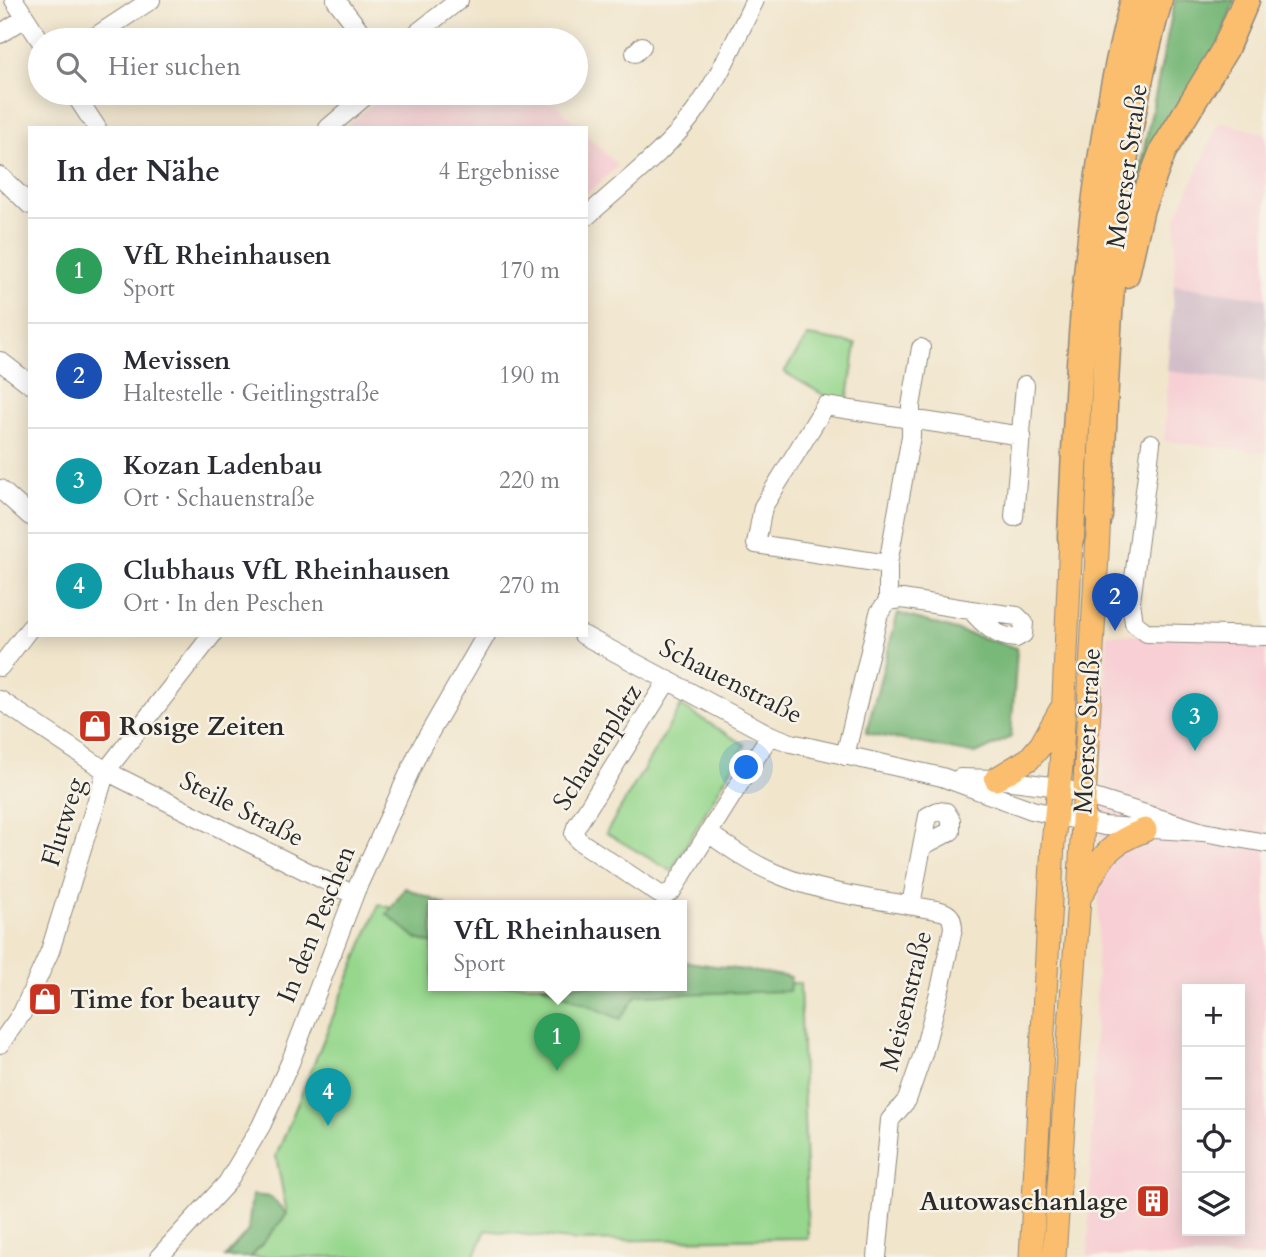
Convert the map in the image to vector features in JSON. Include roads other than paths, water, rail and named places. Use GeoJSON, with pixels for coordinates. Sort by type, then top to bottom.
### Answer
{"type":"FeatureCollection","features":[{"type":"Feature","properties":{"kind":"highway"},"geometry":{"type":"LineString","coordinates":[[1121,0],[1120,8],[1126,27]]}},
{"type":"Feature","properties":{"kind":"highway","name":"Moerser Straße"},"geometry":{"type":"LineString","coordinates":[[1071,537],[1083,333],[1095,200],[1110,109],[1134,0]]}},
{"type":"Feature","properties":{"kind":"highway","name":"Moerser Straße"},"geometry":{"type":"LineString","coordinates":[[1099,515],[1118,206],[1142,64],[1159,0]]}},
{"type":"Feature","properties":{"kind":"highway"},"geometry":{"type":"LineString","coordinates":[[1108,341],[1121,325],[1125,280],[1141,208],[1163,151],[1225,49],[1246,0]]}},
{"type":"Feature","properties":{"kind":"main road","name":"Moerser Straße"},"geometry":{"type":"LineString","coordinates":[[1054,1257],[1079,898],[1099,515]]}},
{"type":"Feature","properties":{"kind":"main road","name":"Moerser Straße"},"geometry":{"type":"LineString","coordinates":[[1031,1257],[1071,537]]}},
{"type":"Feature","properties":{"kind":"main road"},"geometry":{"type":"LineString","coordinates":[[996,779],[1029,759],[1041,745],[1062,708]]}},
{"type":"Feature","properties":{"kind":"main road"},"geometry":{"type":"LineString","coordinates":[[1079,898],[1108,849],[1123,838],[1145,830]]}},
{"type":"Feature","properties":{"kind":"street"},"geometry":{"type":"LineString","coordinates":[[14,0],[32,28]]}},
{"type":"Feature","properties":{"kind":"street"},"geometry":{"type":"LineString","coordinates":[[108,28],[151,0]]}},
{"type":"Feature","properties":{"kind":"street"},"geometry":{"type":"LineString","coordinates":[[336,0],[358,28]]}},
{"type":"Feature","properties":{"kind":"street"},"geometry":{"type":"LineString","coordinates":[[423,28],[459,0]]}},
{"type":"Feature","properties":{"kind":"street"},"geometry":{"type":"LineString","coordinates":[[588,215],[694,113],[724,62],[755,0]]}},
{"type":"Feature","properties":{"kind":"street"},"geometry":{"type":"LineString","coordinates":[[0,34],[25,18]]}},
{"type":"Feature","properties":{"kind":"street"},"geometry":{"type":"LineString","coordinates":[[82,105],[96,126]]}},
{"type":"Feature","properties":{"kind":"street"},"geometry":{"type":"LineString","coordinates":[[330,126],[355,105]]}},
{"type":"Feature","properties":{"kind":"street"},"geometry":{"type":"LineString","coordinates":[[0,176],[28,203]]}},
{"type":"Feature","properties":{"kind":"street"},"geometry":{"type":"LineString","coordinates":[[845,756],[879,613],[888,601],[888,564],[911,436],[910,420],[921,348]]}},
{"type":"Feature","properties":{"kind":"street"},"geometry":{"type":"LineString","coordinates":[[0,361],[28,382]]}},
{"type":"Feature","properties":{"kind":"street"},"geometry":{"type":"LineString","coordinates":[[1014,517],[1025,384]]}},
{"type":"Feature","properties":{"kind":"street"},"geometry":{"type":"LineString","coordinates":[[888,564],[756,544],[762,507],[825,406],[1022,436]]}},
{"type":"Feature","properties":{"kind":"street"},"geometry":{"type":"LineString","coordinates":[[1151,443],[1131,602],[1134,623],[1147,633],[1266,636]]}},
{"type":"Feature","properties":{"kind":"street"},"geometry":{"type":"LineString","coordinates":[[0,489],[28,514]]}},
{"type":"Feature","properties":{"kind":"street"},"geometry":{"type":"LineString","coordinates":[[888,601],[902,599],[971,610]]}},
{"type":"Feature","properties":{"kind":"street"},"geometry":{"type":"LineString","coordinates":[[0,667],[28,631]]}},
{"type":"Feature","properties":{"kind":"street","name":"Flutweg"},"geometry":{"type":"LineString","coordinates":[[0,1044],[22,1013],[50,951],[106,771],[210,637]]}},
{"type":"Feature","properties":{"kind":"street","name":"In den Peschen"},"geometry":{"type":"LineString","coordinates":[[159,1257],[227,1183],[261,1126],[290,1063],[354,895],[419,751],[485,637]]}},
{"type":"Feature","properties":{"kind":"street","name":"Schauenstraße"},"geometry":{"type":"LineString","coordinates":[[587,637],[770,735],[845,756],[942,777],[1032,810],[1104,826],[1203,832]]}},
{"type":"Feature","properties":{"kind":"street","name":"Schauenplatz"},"geometry":{"type":"LineString","coordinates":[[668,680],[574,834],[579,841],[659,894],[666,895],[671,891],[770,735]]}},
{"type":"Feature","properties":{"kind":"street","name":"Steile Straße"},"geometry":{"type":"LineString","coordinates":[[0,700],[106,771],[354,895]]}},
{"type":"Feature","properties":{"kind":"street","name":"Schauenstraße"},"geometry":{"type":"LineString","coordinates":[[942,777],[996,779],[1059,787],[1203,832],[1266,843]]}},
{"type":"Feature","properties":{"kind":"street"},"geometry":{"type":"LineString","coordinates":[[708,833],[752,862],[779,875],[833,891],[911,905],[922,846]]}},
{"type":"Feature","properties":{"kind":"street","name":"Meisenstraße"},"geometry":{"type":"LineString","coordinates":[[877,1257],[890,1120],[907,1100],[923,1054],[953,928],[952,919],[941,911],[911,905]]}},
{"type":"Feature","properties":{"kind":"place","name":"Mevissen"},"geometry":{"type":"Point","coordinates":[1115,631]}},
{"type":"Feature","properties":{"kind":"place","name":"Rosige Zeiten"},"geometry":{"type":"Point","coordinates":[95,726]}},
{"type":"Feature","properties":{"kind":"place","name":"Kozan Ladenbau"},"geometry":{"type":"Point","coordinates":[1195,751]}},
{"type":"Feature","properties":{"kind":"place","name":"Time for beauty"},"geometry":{"type":"Point","coordinates":[45,999]}},
{"type":"Feature","properties":{"kind":"place","name":"VfL Rheinhausen"},"geometry":{"type":"Point","coordinates":[557,1071]}},
{"type":"Feature","properties":{"kind":"place","name":"Clubhaus VfL Rheinhausen"},"geometry":{"type":"Point","coordinates":[328,1126]}},
{"type":"Feature","properties":{"kind":"place","name":"Autowaschanlage"},"geometry":{"type":"Point","coordinates":[1153,1201]}}]}
